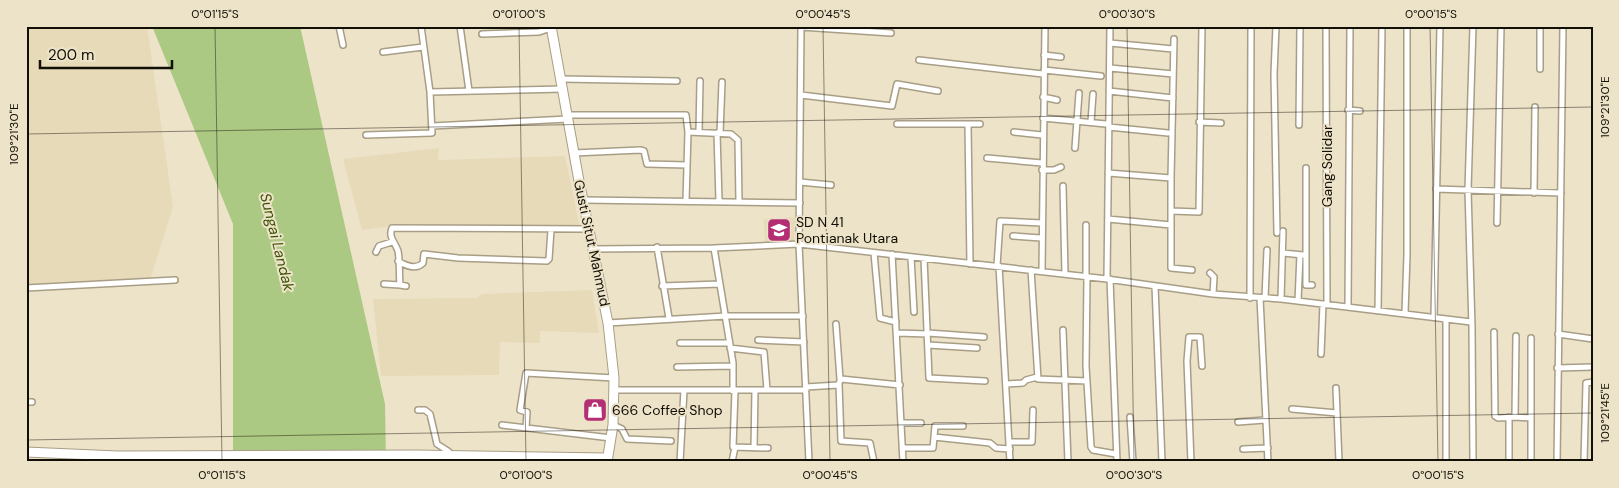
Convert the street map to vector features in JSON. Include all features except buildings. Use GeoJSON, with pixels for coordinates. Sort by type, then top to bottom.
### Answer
{"type":"FeatureCollection","features":[{"type":"Feature","properties":{"kind":"highway","name":"Gusti Situt Mahmud"},"geometry":{"type":"LineString","coordinates":[[551,27],[588,229],[608,323],[614,390],[613,425],[607,460]]}},
{"type":"Feature","properties":{"kind":"highway"},"geometry":{"type":"LineString","coordinates":[[26,452],[172,455],[451,455],[471,459],[607,460]]}},
{"type":"Feature","properties":{"kind":"street"},"geometry":{"type":"LineString","coordinates":[[339,26],[343,45]]}},
{"type":"Feature","properties":{"kind":"street"},"geometry":{"type":"LineString","coordinates":[[366,136],[434,133],[421,26]]}},
{"type":"Feature","properties":{"kind":"street"},"geometry":{"type":"LineString","coordinates":[[460,26],[469,91]]}},
{"type":"Feature","properties":{"kind":"street"},"geometry":{"type":"LineString","coordinates":[[1042,271],[1042,135],[1045,26]]}},
{"type":"Feature","properties":{"kind":"street"},"geometry":{"type":"LineString","coordinates":[[1110,26],[1107,125],[1108,279],[1117,462]]}},
{"type":"Feature","properties":{"kind":"street"},"geometry":{"type":"LineString","coordinates":[[1171,211],[1199,212],[1202,26]]}},
{"type":"Feature","properties":{"kind":"street"},"geometry":{"type":"LineString","coordinates":[[1250,298],[1251,26]]}},
{"type":"Feature","properties":{"kind":"street"},"geometry":{"type":"LineString","coordinates":[[1276,26],[1274,74],[1280,232],[1283,254],[1282,299]]}},
{"type":"Feature","properties":{"kind":"street"},"geometry":{"type":"LineString","coordinates":[[1299,125],[1300,26]]}},
{"type":"Feature","properties":{"kind":"street","name":"Gang Solidar"},"geometry":{"type":"LineString","coordinates":[[1322,354],[1325,304],[1326,26]]}},
{"type":"Feature","properties":{"kind":"street"},"geometry":{"type":"LineString","coordinates":[[1348,307],[1350,26]]}},
{"type":"Feature","properties":{"kind":"street"},"geometry":{"type":"LineString","coordinates":[[1378,311],[1382,26]]}},
{"type":"Feature","properties":{"kind":"street"},"geometry":{"type":"LineString","coordinates":[[1405,314],[1407,26]]}},
{"type":"Feature","properties":{"kind":"street"},"geometry":{"type":"LineString","coordinates":[[1434,317],[1440,26]]}},
{"type":"Feature","properties":{"kind":"street"},"geometry":{"type":"LineString","coordinates":[[1473,26],[1468,190],[1473,462]]}},
{"type":"Feature","properties":{"kind":"street"},"geometry":{"type":"LineString","coordinates":[[1497,223],[1501,26]]}},
{"type":"Feature","properties":{"kind":"street"},"geometry":{"type":"LineString","coordinates":[[1540,26],[1540,69]]}},
{"type":"Feature","properties":{"kind":"street"},"geometry":{"type":"LineString","coordinates":[[1558,462],[1557,368],[1563,26]]}},
{"type":"Feature","properties":{"kind":"street"},"geometry":{"type":"LineString","coordinates":[[482,34],[539,32],[551,27]]}},
{"type":"Feature","properties":{"kind":"street"},"geometry":{"type":"LineString","coordinates":[[809,462],[799,244],[801,27],[891,33]]}},
{"type":"Feature","properties":{"kind":"street"},"geometry":{"type":"LineString","coordinates":[[1174,39],[1171,268],[1192,270]]}},
{"type":"Feature","properties":{"kind":"street"},"geometry":{"type":"LineString","coordinates":[[1110,43],[1174,49]]}},
{"type":"Feature","properties":{"kind":"street"},"geometry":{"type":"LineString","coordinates":[[384,52],[423,47]]}},
{"type":"Feature","properties":{"kind":"street"},"geometry":{"type":"LineString","coordinates":[[1044,55],[1061,57]]}},
{"type":"Feature","properties":{"kind":"street"},"geometry":{"type":"LineString","coordinates":[[920,60],[1101,76]]}},
{"type":"Feature","properties":{"kind":"street"},"geometry":{"type":"LineString","coordinates":[[1110,68],[1173,74]]}},
{"type":"Feature","properties":{"kind":"street"},"geometry":{"type":"LineString","coordinates":[[561,79],[677,80]]}},
{"type":"Feature","properties":{"kind":"street"},"geometry":{"type":"LineString","coordinates":[[699,132],[700,81]]}},
{"type":"Feature","properties":{"kind":"street"},"geometry":{"type":"LineString","coordinates":[[719,201],[718,133],[722,82]]}},
{"type":"Feature","properties":{"kind":"street"},"geometry":{"type":"LineString","coordinates":[[801,95],[892,106],[897,84],[938,91]]}},
{"type":"Feature","properties":{"kind":"street"},"geometry":{"type":"LineString","coordinates":[[430,92],[563,89]]}},
{"type":"Feature","properties":{"kind":"street"},"geometry":{"type":"LineString","coordinates":[[1109,91],[1172,98]]}},
{"type":"Feature","properties":{"kind":"street"},"geometry":{"type":"LineString","coordinates":[[1075,148],[1079,93]]}},
{"type":"Feature","properties":{"kind":"street"},"geometry":{"type":"LineString","coordinates":[[1092,122],[1093,94]]}},
{"type":"Feature","properties":{"kind":"street"},"geometry":{"type":"LineString","coordinates":[[1043,97],[1057,100]]}},
{"type":"Feature","properties":{"kind":"street"},"geometry":{"type":"LineString","coordinates":[[1534,193],[1535,107]]}},
{"type":"Feature","properties":{"kind":"street"},"geometry":{"type":"LineString","coordinates":[[1348,110],[1360,111]]}},
{"type":"Feature","properties":{"kind":"street"},"geometry":{"type":"LineString","coordinates":[[432,126],[568,117],[686,115],[688,132],[686,201]]}},
{"type":"Feature","properties":{"kind":"street"},"geometry":{"type":"LineString","coordinates":[[1043,118],[1168,132]]}},
{"type":"Feature","properties":{"kind":"street"},"geometry":{"type":"LineString","coordinates":[[1199,122],[1221,123]]}},
{"type":"Feature","properties":{"kind":"street"},"geometry":{"type":"LineString","coordinates":[[898,124],[980,124]]}},
{"type":"Feature","properties":{"kind":"street"},"geometry":{"type":"LineString","coordinates":[[968,125],[970,264]]}},
{"type":"Feature","properties":{"kind":"street"},"geometry":{"type":"LineString","coordinates":[[688,132],[731,134],[738,140],[739,202]]}},
{"type":"Feature","properties":{"kind":"street"},"geometry":{"type":"LineString","coordinates":[[1014,132],[1042,135]]}},
{"type":"Feature","properties":{"kind":"street"},"geometry":{"type":"LineString","coordinates":[[574,152],[640,150],[644,151],[647,164],[687,165]]}},
{"type":"Feature","properties":{"kind":"street"},"geometry":{"type":"LineString","coordinates":[[987,158],[1054,170],[1061,167]]}},
{"type":"Feature","properties":{"kind":"street"},"geometry":{"type":"LineString","coordinates":[[1298,301],[1303,255],[1306,168]]}},
{"type":"Feature","properties":{"kind":"street"},"geometry":{"type":"LineString","coordinates":[[1108,173],[1171,178]]}},
{"type":"Feature","properties":{"kind":"street"},"geometry":{"type":"LineString","coordinates":[[800,182],[831,185]]}},
{"type":"Feature","properties":{"kind":"street"},"geometry":{"type":"LineString","coordinates":[[1063,186],[1065,274]]}},
{"type":"Feature","properties":{"kind":"street"},"geometry":{"type":"LineString","coordinates":[[1436,189],[1561,194]]}},
{"type":"Feature","properties":{"kind":"street"},"geometry":{"type":"LineString","coordinates":[[583,200],[800,203]]}},
{"type":"Feature","properties":{"kind":"street"},"geometry":{"type":"LineString","coordinates":[[1108,219],[1171,225]]}},
{"type":"Feature","properties":{"kind":"street"},"geometry":{"type":"LineString","coordinates":[[1010,462],[1007,384],[998,266],[1000,221],[1042,223]]}},
{"type":"Feature","properties":{"kind":"street"},"geometry":{"type":"LineString","coordinates":[[1086,225],[1087,381],[1092,448],[1116,454]]}},
{"type":"Feature","properties":{"kind":"street"},"geometry":{"type":"LineString","coordinates":[[384,284],[403,285],[398,252],[392,242],[392,228],[588,229]]}},
{"type":"Feature","properties":{"kind":"street"},"geometry":{"type":"LineString","coordinates":[[398,261],[415,267],[423,264],[423,254],[547,261],[549,259],[551,230]]}},
{"type":"Feature","properties":{"kind":"street"},"geometry":{"type":"LineString","coordinates":[[1013,236],[1042,238]]}},
{"type":"Feature","properties":{"kind":"street"},"geometry":{"type":"LineString","coordinates":[[376,252],[379,246],[392,242]]}},
{"type":"Feature","properties":{"kind":"street"},"geometry":{"type":"LineString","coordinates":[[592,249],[714,248],[799,244],[1042,271],[1213,294],[1282,299],[1471,322]]}},
{"type":"Feature","properties":{"kind":"street"},"geometry":{"type":"LineString","coordinates":[[657,247],[662,286],[669,318]]}},
{"type":"Feature","properties":{"kind":"street"},"geometry":{"type":"LineString","coordinates":[[714,248],[733,366],[733,447],[768,448]]}},
{"type":"Feature","properties":{"kind":"street"},"geometry":{"type":"LineString","coordinates":[[1267,250],[1263,298],[1265,420],[1268,462]]}},
{"type":"Feature","properties":{"kind":"street"},"geometry":{"type":"LineString","coordinates":[[874,253],[880,318],[896,322]]}},
{"type":"Feature","properties":{"kind":"street"},"geometry":{"type":"LineString","coordinates":[[892,254],[903,462]]}},
{"type":"Feature","properties":{"kind":"street"},"geometry":{"type":"LineString","coordinates":[[1283,254],[1303,255]]}},
{"type":"Feature","properties":{"kind":"street"},"geometry":{"type":"LineString","coordinates":[[1303,255],[1306,285],[1312,285]]}},
{"type":"Feature","properties":{"kind":"street"},"geometry":{"type":"LineString","coordinates":[[911,257],[914,312]]}},
{"type":"Feature","properties":{"kind":"street"},"geometry":{"type":"LineString","coordinates":[[924,258],[929,378],[986,381]]}},
{"type":"Feature","properties":{"kind":"street"},"geometry":{"type":"LineString","coordinates":[[1031,270],[1037,377]]}},
{"type":"Feature","properties":{"kind":"street"},"geometry":{"type":"LineString","coordinates":[[1210,273],[1214,275],[1213,294]]}},
{"type":"Feature","properties":{"kind":"street"},"geometry":{"type":"LineString","coordinates":[[26,288],[175,280]]}},
{"type":"Feature","properties":{"kind":"street"},"geometry":{"type":"LineString","coordinates":[[662,286],[720,284]]}},
{"type":"Feature","properties":{"kind":"street"},"geometry":{"type":"LineString","coordinates":[[1155,286],[1162,462]]}},
{"type":"Feature","properties":{"kind":"street"},"geometry":{"type":"LineString","coordinates":[[608,323],[669,318],[803,316]]}},
{"type":"Feature","properties":{"kind":"street"},"geometry":{"type":"LineString","coordinates":[[1446,319],[1446,462]]}},
{"type":"Feature","properties":{"kind":"street"},"geometry":{"type":"LineString","coordinates":[[836,324],[841,441],[870,442],[874,462]]}},
{"type":"Feature","properties":{"kind":"street"},"geometry":{"type":"LineString","coordinates":[[1063,330],[1068,462]]}},
{"type":"Feature","properties":{"kind":"street"},"geometry":{"type":"LineString","coordinates":[[1494,332],[1495,416],[1531,418]]}},
{"type":"Feature","properties":{"kind":"street"},"geometry":{"type":"LineString","coordinates":[[897,333],[984,337]]}},
{"type":"Feature","properties":{"kind":"street"},"geometry":{"type":"LineString","coordinates":[[1558,334],[1593,339]]}},
{"type":"Feature","properties":{"kind":"street"},"geometry":{"type":"LineString","coordinates":[[1515,417],[1516,336]]}},
{"type":"Feature","properties":{"kind":"street"},"geometry":{"type":"LineString","coordinates":[[1192,462],[1187,361],[1189,338],[1200,337],[1202,366]]}},
{"type":"Feature","properties":{"kind":"street"},"geometry":{"type":"LineString","coordinates":[[1531,338],[1531,462]]}},
{"type":"Feature","properties":{"kind":"street"},"geometry":{"type":"LineString","coordinates":[[758,340],[804,342]]}},
{"type":"Feature","properties":{"kind":"street"},"geometry":{"type":"LineString","coordinates":[[680,343],[730,346],[764,352],[767,390]]}},
{"type":"Feature","properties":{"kind":"street"},"geometry":{"type":"LineString","coordinates":[[928,345],[977,348]]}},
{"type":"Feature","properties":{"kind":"street"},"geometry":{"type":"LineString","coordinates":[[677,367],[733,366]]}},
{"type":"Feature","properties":{"kind":"street"},"geometry":{"type":"LineString","coordinates":[[1557,368],[1593,367]]}},
{"type":"Feature","properties":{"kind":"street"},"geometry":{"type":"LineString","coordinates":[[526,428],[527,412],[520,411],[526,373],[614,378]]}},
{"type":"Feature","properties":{"kind":"street"},"geometry":{"type":"LineString","coordinates":[[1007,384],[1023,383],[1026,380],[1037,377],[1039,379],[1087,381]]}},
{"type":"Feature","properties":{"kind":"street"},"geometry":{"type":"LineString","coordinates":[[614,390],[767,390],[806,388],[839,382],[900,385]]}},
{"type":"Feature","properties":{"kind":"street"},"geometry":{"type":"LineString","coordinates":[[1584,462],[1586,383],[1593,382]]}},
{"type":"Feature","properties":{"kind":"street"},"geometry":{"type":"LineString","coordinates":[[1336,388],[1339,462]]}},
{"type":"Feature","properties":{"kind":"street"},"geometry":{"type":"LineString","coordinates":[[680,462],[684,390]]}},
{"type":"Feature","properties":{"kind":"street"},"geometry":{"type":"LineString","coordinates":[[754,448],[755,390]]}},
{"type":"Feature","properties":{"kind":"street"},"geometry":{"type":"LineString","coordinates":[[1292,409],[1337,413]]}},
{"type":"Feature","properties":{"kind":"street"},"geometry":{"type":"LineString","coordinates":[[418,410],[425,410],[430,414],[437,444],[451,455]]}},
{"type":"Feature","properties":{"kind":"street"},"geometry":{"type":"LineString","coordinates":[[1009,442],[1032,442],[1033,410]]}},
{"type":"Feature","properties":{"kind":"street"},"geometry":{"type":"LineString","coordinates":[[1130,417],[1133,462]]}},
{"type":"Feature","properties":{"kind":"street"},"geometry":{"type":"LineString","coordinates":[[1508,462],[1509,417]]}},
{"type":"Feature","properties":{"kind":"street"},"geometry":{"type":"LineString","coordinates":[[1238,422],[1265,420]]}},
{"type":"Feature","properties":{"kind":"street"},"geometry":{"type":"LineString","coordinates":[[901,423],[921,423]]}},
{"type":"Feature","properties":{"kind":"street"},"geometry":{"type":"LineString","coordinates":[[502,424],[611,438]]}},
{"type":"Feature","properties":{"kind":"street"},"geometry":{"type":"LineString","coordinates":[[613,425],[622,429],[627,439],[671,441]]}},
{"type":"Feature","properties":{"kind":"street"},"geometry":{"type":"LineString","coordinates":[[902,448],[933,448],[934,426],[963,426]]}},
{"type":"Feature","properties":{"kind":"street"},"geometry":{"type":"LineString","coordinates":[[934,437],[990,442],[996,448],[1010,449]]}},
{"type":"Feature","properties":{"kind":"street"},"geometry":{"type":"LineString","coordinates":[[732,462],[736,447]]}},
{"type":"Feature","properties":{"kind":"street"},"geometry":{"type":"LineString","coordinates":[[1243,449],[1268,448]]}},
{"type":"Feature","properties":{"kind":"shaded area"},"geometry":{"type":"Polygon","coordinates":[[[147,26],[173,207],[150,280],[26,291],[26,27],[147,26]]]}},
{"type":"Feature","properties":{"kind":"shaded area"},"geometry":{"type":"Polygon","coordinates":[[[439,148],[438,160],[565,156],[580,228],[481,229],[407,224],[362,230],[343,159],[439,148]]]}},
{"type":"Feature","properties":{"kind":"shaded area","name":"SD N 41 Pontianak Utara"},"geometry":{"type":"Polygon","coordinates":[[[795,217],[794,242],[765,244],[764,219],[795,217]]]}},
{"type":"Feature","properties":{"kind":"shaded area"},"geometry":{"type":"Polygon","coordinates":[[[592,290],[599,333],[540,331],[540,343],[500,342],[499,375],[381,376],[373,299],[477,298],[482,294],[592,290]]]}},
{"type":"Feature","properties":{"kind":"water","name":"Sungai Landak"},"geometry":{"type":"Polygon","coordinates":[[[152,26],[300,26],[385,404],[386,462],[233,462],[233,224],[152,26]]]}},
{"type":"Feature","properties":{"kind":"place","name":"SD N 41 Pontianak Utara"},"geometry":{"type":"Point","coordinates":[779,230]}},
{"type":"Feature","properties":{"kind":"place","name":"666 Coffee Shop"},"geometry":{"type":"Point","coordinates":[595,410]}}]}
